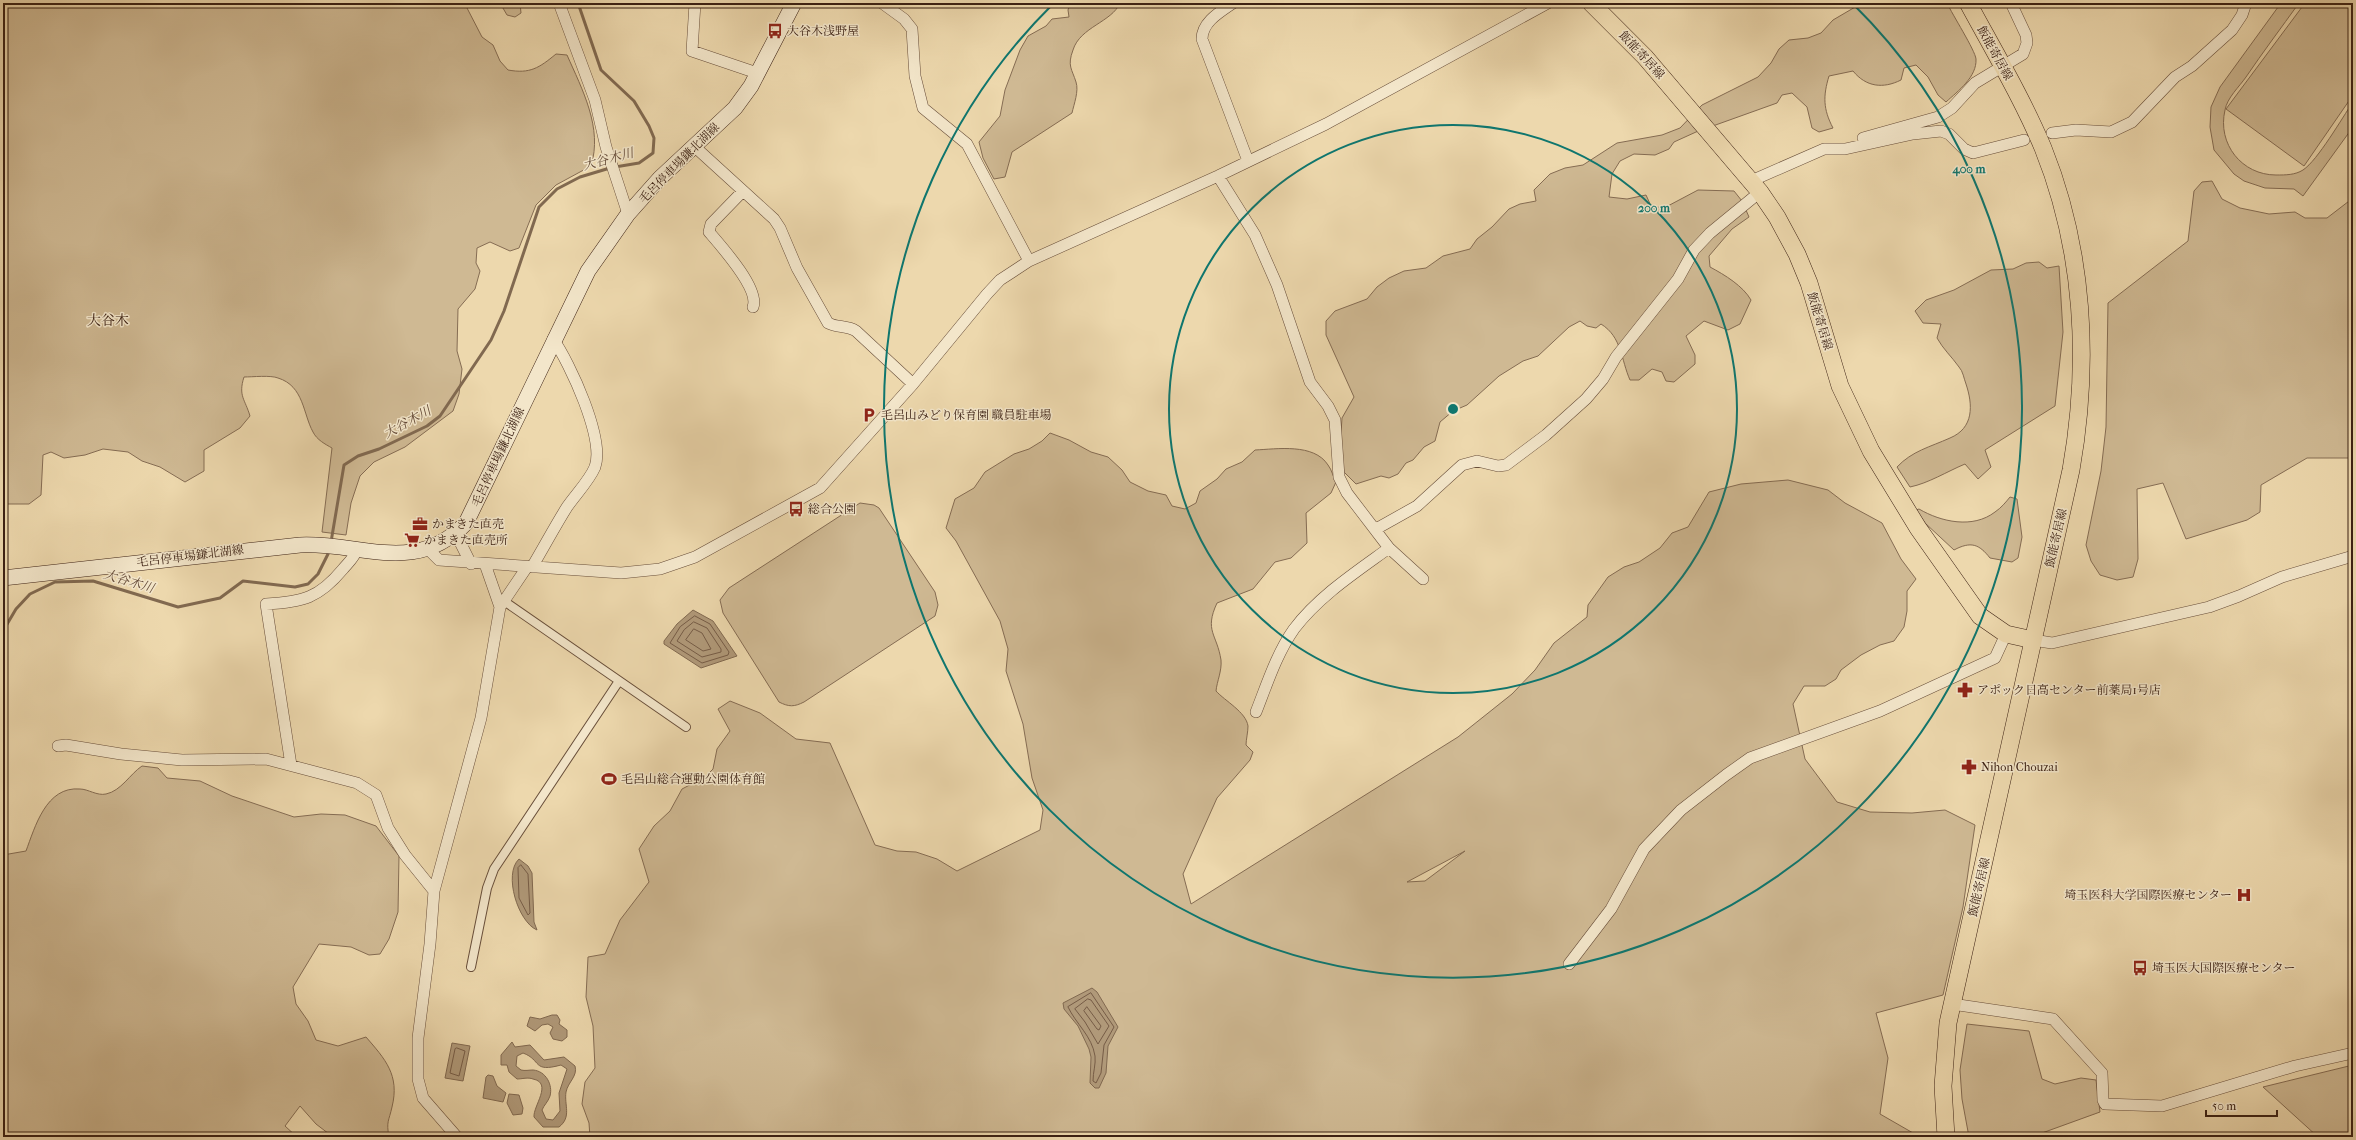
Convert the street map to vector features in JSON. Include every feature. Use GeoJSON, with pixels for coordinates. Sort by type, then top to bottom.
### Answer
{"type":"FeatureCollection","features":[{"type":"Feature","properties":{"kind":"main road","name":"毛呂停車場鎌北湖線"},"geometry":{"type":"LineString","coordinates":[[3,578],[281,546],[332,545],[400,554],[440,544],[456,534],[466,523],[588,271],[628,214],[660,178],[694,148],[735,108],[757,73],[794,3]]}},
{"type":"Feature","properties":{"kind":"main road","name":"飯能寄居線"},"geometry":{"type":"LineString","coordinates":[[1591,3],[1645,57],[1756,186],[1789,238],[1800,262],[1809,283],[1840,386],[1870,452],[1918,528],[1980,616],[2006,634],[2032,640]]}},
{"type":"Feature","properties":{"kind":"main road","name":"飯能寄居線"},"geometry":{"type":"LineString","coordinates":[[1946,1137],[1943,1072],[1952,1004],[2075,447],[2082,386],[2081,315],[2071,246],[2053,176],[2034,127],[2004,68],[1968,3]]}},
{"type":"Feature","properties":{"kind":"street"},"geometry":{"type":"LineString","coordinates":[[559,3],[595,100],[611,162],[628,214]]}},
{"type":"Feature","properties":{"kind":"street"},"geometry":{"type":"LineString","coordinates":[[695,3],[692,51],[757,73]]}},
{"type":"Feature","properties":{"kind":"street"},"geometry":{"type":"LineString","coordinates":[[882,3],[904,19],[912,29],[915,76],[923,108],[967,144],[1029,261]]}},
{"type":"Feature","properties":{"kind":"street"},"geometry":{"type":"LineString","coordinates":[[1233,3],[1208,22],[1202,31],[1202,39],[1248,161]]}},
{"type":"Feature","properties":{"kind":"street"},"geometry":{"type":"LineString","coordinates":[[428,548],[439,560],[471,564],[639,572],[660,569],[695,557],[820,488],[838,470],[913,384],[986,294],[1000,280],[1029,261],[1218,176],[1326,124],[1548,3]]}},
{"type":"Feature","properties":{"kind":"street"},"geometry":{"type":"LineString","coordinates":[[1376,529],[1417,506],[1462,465],[1477,461],[1498,466],[1506,465],[1546,435],[1586,399],[1603,378],[1620,351],[1678,280],[1694,250],[1756,186],[1824,149],[1938,117],[1952,108],[1975,83],[2004,68],[2022,54],[2027,43],[2011,3]]}},
{"type":"Feature","properties":{"kind":"street"},"geometry":{"type":"LineString","coordinates":[[2052,134],[2076,130],[2111,132],[2132,122],[2175,78],[2192,66],[2232,30],[2242,15],[2246,3]]}},
{"type":"Feature","properties":{"kind":"street"},"geometry":{"type":"LineString","coordinates":[[1824,149],[1845,149],[1933,131],[1949,134],[1964,149],[1973,153],[2024,140]]}},
{"type":"Feature","properties":{"kind":"street"},"geometry":{"type":"LineString","coordinates":[[694,148],[774,219],[780,228],[796,268],[828,323],[835,327],[851,328],[856,331],[913,384]]}},
{"type":"Feature","properties":{"kind":"street"},"geometry":{"type":"LineString","coordinates":[[1218,176],[1255,235],[1277,285],[1310,382],[1328,406],[1335,420],[1339,478],[1347,494],[1376,529],[1388,548],[1423,580]]}},
{"type":"Feature","properties":{"kind":"street"},"geometry":{"type":"LineString","coordinates":[[742,191],[711,224],[709,232],[737,267],[753,296],[753,307]]}},
{"type":"Feature","properties":{"kind":"street"},"geometry":{"type":"LineString","coordinates":[[457,1137],[423,1098],[418,1079],[418,1038],[430,944],[434,891],[481,718],[502,604],[530,567],[567,508],[592,473],[597,460],[597,450],[586,406],[554,339]]}},
{"type":"Feature","properties":{"kind":"street"},"geometry":{"type":"LineString","coordinates":[[456,534],[471,564]]}},
{"type":"Feature","properties":{"kind":"street"},"geometry":{"type":"LineString","coordinates":[[1256,712],[1282,650],[1295,629],[1325,596],[1388,548]]}},
{"type":"Feature","properties":{"kind":"street"},"geometry":{"type":"LineString","coordinates":[[291,765],[266,604],[301,601],[319,593],[338,575],[356,553],[357,549]]}},
{"type":"Feature","properties":{"kind":"street"},"geometry":{"type":"LineString","coordinates":[[2032,640],[2052,643],[2209,607],[2239,596],[2282,577],[2353,556]]}},
{"type":"Feature","properties":{"kind":"street"},"geometry":{"type":"LineString","coordinates":[[485,564],[502,604],[686,727]]}},
{"type":"Feature","properties":{"kind":"street"},"geometry":{"type":"LineString","coordinates":[[1568,964],[1612,909],[1644,849],[1661,830],[1698,795],[1750,758],[1880,710],[1995,658],[2006,634]]}},
{"type":"Feature","properties":{"kind":"street"},"geometry":{"type":"LineString","coordinates":[[471,967],[487,888],[494,869],[619,681]]}},
{"type":"Feature","properties":{"kind":"street"},"geometry":{"type":"LineString","coordinates":[[58,746],[66,745],[121,754],[182,760],[266,759],[356,783],[376,795],[388,828],[405,855],[434,891]]}},
{"type":"Feature","properties":{"kind":"street"},"geometry":{"type":"LineString","coordinates":[[1952,1004],[2053,1019],[2102,1073],[2102,1100],[2105,1104],[2162,1106],[2295,1066],[2353,1053]]}},
{"type":"Feature","properties":{"kind":"shaded area"},"geometry":{"type":"Polygon","coordinates":[[[3,3],[476,3],[467,8],[482,37],[493,45],[500,61],[508,70],[522,71],[534,69],[556,54],[567,55],[579,81],[593,123],[594,152],[591,166],[556,185],[536,205],[519,248],[510,251],[490,242],[477,248],[476,263],[480,271],[475,289],[458,309],[457,351],[462,369],[459,394],[453,411],[405,447],[374,462],[360,476],[351,503],[346,535],[322,532],[332,448],[321,442],[315,435],[302,401],[293,387],[287,382],[278,378],[261,376],[244,377],[242,383],[242,393],[250,416],[240,428],[204,450],[204,471],[185,482],[160,467],[142,461],[128,452],[103,449],[85,455],[64,458],[51,452],[43,455],[41,495],[29,504],[3,504],[3,3]]]}},
{"type":"Feature","properties":{"kind":"shaded area"},"geometry":{"type":"Polygon","coordinates":[[[500,3],[520,3],[521,13],[515,17],[507,15],[500,3]]]}},
{"type":"Feature","properties":{"kind":"shaded area"},"geometry":{"type":"Polygon","coordinates":[[[1070,3],[1120,3],[1116,10],[1082,36],[1073,50],[1070,64],[1077,89],[1072,113],[1012,152],[1005,177],[994,179],[983,158],[979,142],[1000,116],[1005,90],[1020,50],[1028,36],[1046,26],[1052,19],[1069,17],[1068,10],[1070,3]]]}},
{"type":"Feature","properties":{"kind":"shaded area"},"geometry":{"type":"Polygon","coordinates":[[[1862,3],[1947,3],[1975,54],[1975,66],[1970,78],[1946,102],[1938,95],[1928,77],[1916,65],[1904,68],[1901,80],[1888,85],[1875,85],[1869,83],[1853,71],[1829,76],[1825,102],[1827,115],[1833,128],[1819,132],[1812,128],[1807,107],[1792,93],[1782,95],[1777,103],[1696,132],[1674,142],[1669,149],[1655,155],[1634,154],[1620,161],[1612,174],[1609,197],[1627,199],[1646,195],[1651,206],[1664,208],[1698,190],[1734,191],[1742,201],[1749,217],[1732,229],[1709,256],[1710,267],[1727,277],[1743,290],[1751,300],[1740,324],[1728,330],[1704,321],[1686,336],[1695,355],[1695,364],[1674,382],[1666,381],[1662,372],[1652,369],[1639,380],[1630,380],[1617,342],[1608,329],[1601,324],[1596,328],[1587,326],[1580,321],[1569,327],[1538,356],[1523,361],[1499,376],[1467,405],[1453,411],[1440,422],[1435,441],[1424,447],[1413,460],[1406,463],[1398,474],[1389,478],[1381,476],[1356,484],[1344,472],[1340,447],[1342,418],[1354,397],[1326,335],[1326,321],[1335,311],[1367,299],[1377,287],[1389,278],[1404,271],[1426,268],[1443,256],[1470,249],[1477,239],[1492,227],[1509,209],[1520,204],[1536,201],[1534,190],[1550,174],[1565,168],[1583,165],[1617,143],[1662,135],[1680,128],[1702,105],[1758,77],[1771,63],[1779,49],[1789,40],[1808,38],[1821,33],[1833,20],[1862,3]]]}},
{"type":"Feature","properties":{"kind":"shaded area"},"geometry":{"type":"Polygon","coordinates":[[[2281,3],[2299,3],[2228,101],[2225,110],[2225,134],[2229,146],[2235,155],[2253,170],[2264,174],[2294,174],[2303,170],[2316,157],[2353,102],[2353,127],[2303,196],[2294,189],[2265,188],[2244,181],[2234,174],[2214,150],[2210,127],[2211,107],[2220,87],[2281,3]]]}},
{"type":"Feature","properties":{"kind":"shaded area"},"geometry":{"type":"Polygon","coordinates":[[[2305,3],[2341,3],[2353,11],[2353,95],[2304,166],[2226,109],[2305,3]]]}},
{"type":"Feature","properties":{"kind":"shaded area"},"geometry":{"type":"Polygon","coordinates":[[[2212,181],[2222,199],[2240,208],[2269,214],[2295,212],[2305,218],[2327,218],[2353,198],[2353,463],[2350,458],[2307,458],[2261,485],[2260,512],[2247,520],[2186,539],[2163,483],[2137,489],[2138,559],[2133,577],[2117,580],[2100,575],[2091,561],[2086,545],[2101,471],[2106,427],[2108,303],[2188,241],[2194,191],[2202,182],[2212,181]]]}},
{"type":"Feature","properties":{"kind":"shaded area"},"geometry":{"type":"Polygon","coordinates":[[[2039,262],[2047,268],[2059,266],[2063,332],[2055,406],[1985,450],[1991,467],[1978,479],[1965,464],[1931,480],[1910,487],[1897,467],[1915,453],[1958,434],[1964,428],[1970,415],[1970,400],[1962,371],[1937,338],[1941,324],[1923,323],[1915,311],[1926,300],[1954,290],[1991,270],[2013,269],[2026,263],[2039,262]]]}},
{"type":"Feature","properties":{"kind":"shaded area"},"geometry":{"type":"Polygon","coordinates":[[[1050,433],[1069,440],[1091,452],[1108,457],[1122,470],[1130,482],[1148,491],[1166,495],[1172,506],[1185,509],[1196,503],[1200,491],[1217,479],[1226,469],[1242,462],[1255,450],[1294,449],[1314,453],[1322,458],[1328,465],[1336,482],[1331,493],[1306,513],[1307,543],[1291,558],[1275,562],[1253,589],[1217,603],[1213,612],[1211,626],[1221,660],[1221,668],[1216,691],[1243,716],[1248,726],[1246,745],[1253,752],[1250,760],[1217,798],[1183,874],[1191,904],[1458,737],[1512,694],[1535,670],[1554,643],[1587,617],[1588,605],[1608,577],[1624,567],[1639,562],[1660,548],[1672,533],[1688,527],[1709,492],[1741,484],[1788,480],[1828,490],[1845,503],[1882,523],[1901,559],[1916,579],[1907,591],[1907,611],[1904,627],[1894,641],[1880,645],[1861,655],[1841,670],[1836,679],[1825,686],[1804,686],[1793,704],[1805,759],[1837,802],[1870,812],[1912,813],[1945,810],[1975,825],[1963,907],[1943,995],[1876,1013],[1888,1058],[1880,1114],[1920,1137],[590,1137],[589,1123],[582,1104],[585,1082],[595,1068],[593,1026],[586,997],[588,957],[605,954],[620,920],[649,882],[639,849],[654,826],[670,811],[682,789],[705,777],[713,769],[717,749],[730,731],[718,709],[730,701],[760,713],[796,739],[830,743],[875,845],[897,851],[916,852],[937,859],[957,871],[1040,830],[1043,810],[1032,778],[1023,724],[1006,671],[1008,649],[1000,621],[956,541],[946,528],[955,499],[974,488],[985,472],[1014,454],[1029,449],[1042,441],[1050,433]],[[1465,851],[1407,882],[1425,881],[1465,851]]]}},
{"type":"Feature","properties":{"kind":"shaded area"},"geometry":{"type":"Polygon","coordinates":[[[2010,497],[2017,499],[2022,537],[2018,558],[2012,562],[1990,558],[1986,553],[1974,545],[1965,545],[1954,550],[1925,523],[1916,510],[1919,509],[1928,514],[1957,522],[1977,521],[1995,512],[2010,497]]]}},
{"type":"Feature","properties":{"kind":"shaded area"},"geometry":{"type":"Polygon","coordinates":[[[860,503],[874,505],[879,508],[935,592],[938,605],[935,616],[804,702],[792,706],[783,704],[779,702],[723,613],[720,600],[729,588],[860,503]]]}},
{"type":"Feature","properties":{"kind":"shaded area"},"geometry":{"type":"Polygon","coordinates":[[[142,766],[158,768],[167,778],[200,781],[232,796],[294,817],[321,814],[345,815],[376,826],[399,856],[398,912],[389,939],[380,954],[369,955],[351,947],[319,944],[293,987],[296,1004],[308,1021],[316,1040],[338,1046],[366,1037],[385,1060],[394,1086],[394,1096],[388,1124],[389,1137],[333,1137],[316,1124],[300,1106],[285,1126],[297,1137],[3,1137],[3,855],[26,851],[38,820],[50,801],[58,794],[68,790],[80,789],[99,794],[106,794],[121,786],[142,766]]]}},
{"type":"Feature","properties":{"kind":"shaded area"},"geometry":{"type":"Polygon","coordinates":[[[1967,1024],[2029,1031],[2042,1079],[2055,1084],[2081,1078],[2096,1080],[2100,1112],[2031,1137],[1969,1137],[1962,1099],[1960,1070],[1967,1024]]]}},
{"type":"Feature","properties":{"kind":"shaded area"},"geometry":{"type":"Polygon","coordinates":[[[2353,1065],[2353,1137],[2318,1137],[2263,1087],[2353,1065]]]}},
{"type":"Feature","properties":{"kind":"water"},"geometry":{"type":"Polygon","coordinates":[[[693,610],[713,621],[737,656],[701,668],[664,644],[664,641],[677,624],[693,610]]]}},
{"type":"Feature","properties":{"kind":"water"},"geometry":{"type":"Polygon","coordinates":[[[519,859],[528,866],[532,873],[534,922],[537,930],[524,918],[515,897],[512,875],[514,866],[519,859]]]}},
{"type":"Feature","properties":{"kind":"water"},"geometry":{"type":"Polygon","coordinates":[[[1092,988],[1097,992],[1118,1027],[1108,1046],[1106,1073],[1099,1088],[1095,1088],[1090,1083],[1091,1057],[1089,1049],[1078,1026],[1064,1009],[1063,1003],[1092,988]]]}},
{"type":"Feature","properties":{"kind":"water"},"geometry":{"type":"Polygon","coordinates":[[[557,1015],[560,1020],[559,1024],[567,1030],[567,1037],[562,1041],[553,1039],[550,1033],[553,1027],[548,1024],[542,1025],[535,1031],[527,1026],[530,1017],[540,1019],[557,1015]]]}},
{"type":"Feature","properties":{"kind":"water"},"geometry":{"type":"Polygon","coordinates":[[[512,1042],[515,1047],[530,1045],[544,1060],[564,1057],[575,1066],[576,1070],[574,1076],[566,1092],[567,1111],[565,1119],[559,1127],[543,1127],[534,1117],[534,1112],[542,1090],[539,1081],[531,1078],[517,1079],[509,1072],[507,1065],[501,1065],[501,1055],[512,1042]],[[523,1053],[517,1056],[516,1066],[521,1070],[538,1071],[548,1079],[551,1092],[542,1110],[546,1119],[553,1120],[560,1111],[559,1093],[567,1069],[561,1065],[541,1067],[529,1056],[523,1053]]]}},
{"type":"Feature","properties":{"kind":"water"},"geometry":{"type":"Polygon","coordinates":[[[452,1043],[470,1046],[463,1081],[445,1078],[452,1043]]]}},
{"type":"Feature","properties":{"kind":"water"},"geometry":{"type":"Polygon","coordinates":[[[488,1075],[493,1076],[497,1086],[506,1093],[503,1102],[483,1098],[486,1077],[488,1075]]]}},
{"type":"Feature","properties":{"kind":"water"},"geometry":{"type":"Polygon","coordinates":[[[509,1094],[519,1095],[523,1108],[522,1114],[513,1115],[507,1103],[509,1094]]]}},
{"type":"Feature","properties":{"kind":"waterway","name":"大谷木川"},"geometry":{"type":"LineString","coordinates":[[578,3],[601,70],[634,101],[649,126],[654,138],[653,153],[639,163],[615,167]]}},
{"type":"Feature","properties":{"kind":"waterway","name":"大谷木川"},"geometry":{"type":"LineString","coordinates":[[331,542],[344,465],[358,456],[379,449],[427,426],[440,416],[491,340],[504,311],[539,207],[557,189],[580,177],[610,168]]}},
{"type":"Feature","properties":{"kind":"waterway","name":"大谷木川"},"geometry":{"type":"LineString","coordinates":[[3,631],[16,609],[30,594],[55,582],[93,581],[178,607],[220,598],[243,581],[295,587],[308,584],[318,574],[330,550]]}},
{"type":"Feature","properties":{"kind":"place","name":"大谷木浅野屋"},"geometry":{"type":"Point","coordinates":[775,31]}},
{"type":"Feature","properties":{"kind":"place","name":"毛呂山みどり保育園 職員駐車場"},"geometry":{"type":"Point","coordinates":[869,415]}},
{"type":"Feature","properties":{"kind":"place","name":"総合公園"},"geometry":{"type":"Point","coordinates":[796,509]}},
{"type":"Feature","properties":{"kind":"place","name":"かまきた直売"},"geometry":{"type":"Point","coordinates":[420,524]}},
{"type":"Feature","properties":{"kind":"place","name":"かまきた直売所"},"geometry":{"type":"Point","coordinates":[412,540]}},
{"type":"Feature","properties":{"kind":"place","name":"アポック日高センター前薬局1号店"},"geometry":{"type":"Point","coordinates":[1965,690]}},
{"type":"Feature","properties":{"kind":"place","name":"Nihon Chouzai"},"geometry":{"type":"Point","coordinates":[1969,767]}},
{"type":"Feature","properties":{"kind":"place","name":"毛呂山総合運動公園体育館"},"geometry":{"type":"Point","coordinates":[609,779]}},
{"type":"Feature","properties":{"kind":"place","name":"埼玉医科大学国際医療センター"},"geometry":{"type":"Point","coordinates":[2244,895]}},
{"type":"Feature","properties":{"kind":"place","name":"埼玉医大国際医療センター"},"geometry":{"type":"Point","coordinates":[2140,968]}},
{"type":"Feature","properties":{"kind":"district","name":"大谷木"},"geometry":{"type":"Point","coordinates":[108,320]}}]}
